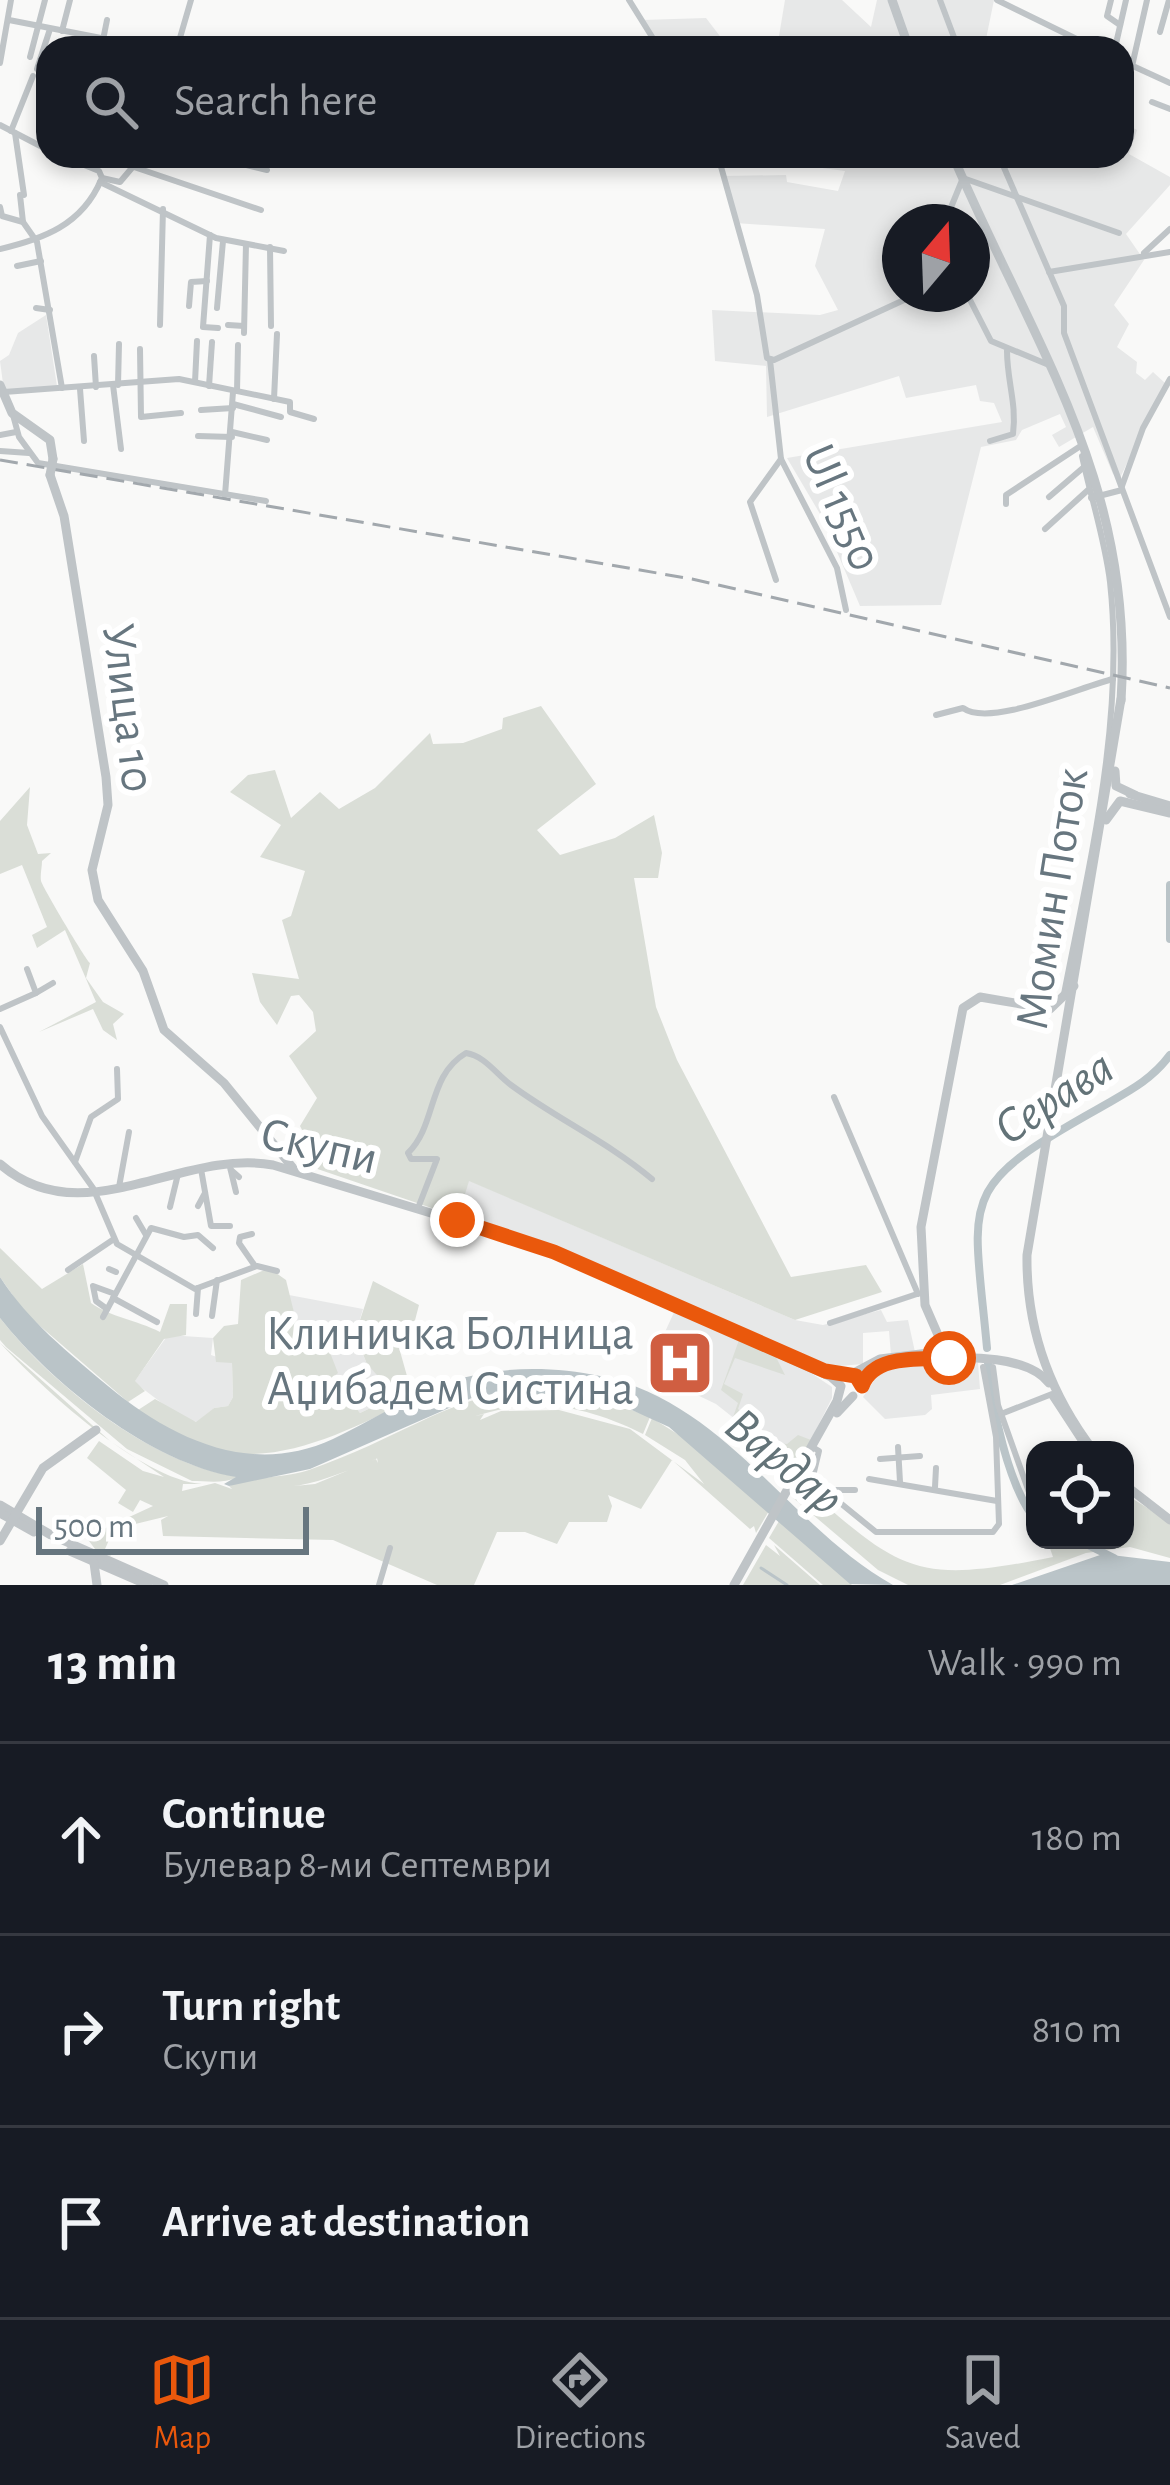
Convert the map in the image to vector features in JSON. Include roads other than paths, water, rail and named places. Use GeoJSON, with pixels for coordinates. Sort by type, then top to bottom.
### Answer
{"type":"FeatureCollection","features":[{"type":"Feature","properties":{"kind":"street"},"geometry":{"type":"LineString","coordinates":[[0,63],[11,0]]}},
{"type":"Feature","properties":{"kind":"street"},"geometry":{"type":"LineString","coordinates":[[37,36],[45,0]]}},
{"type":"Feature","properties":{"kind":"street"},"geometry":{"type":"LineString","coordinates":[[62,31],[70,0]]}},
{"type":"Feature","properties":{"kind":"street"},"geometry":{"type":"LineString","coordinates":[[180,36],[191,0]]}},
{"type":"Feature","properties":{"kind":"street"},"geometry":{"type":"LineString","coordinates":[[629,0],[651,36]]}},
{"type":"Feature","properties":{"kind":"street"},"geometry":{"type":"LineString","coordinates":[[892,0],[905,36]]}},
{"type":"Feature","properties":{"kind":"street"},"geometry":{"type":"LineString","coordinates":[[940,0],[954,36]]}},
{"type":"Feature","properties":{"kind":"street"},"geometry":{"type":"LineString","coordinates":[[997,0],[1070,36]]}},
{"type":"Feature","properties":{"kind":"street"},"geometry":{"type":"LineString","coordinates":[[1111,0],[1107,16],[1120,25]]}},
{"type":"Feature","properties":{"kind":"street"},"geometry":{"type":"LineString","coordinates":[[1118,36],[1126,0]]}},
{"type":"Feature","properties":{"kind":"street"},"geometry":{"type":"LineString","coordinates":[[1134,57],[1147,0]]}},
{"type":"Feature","properties":{"kind":"street"},"geometry":{"type":"LineString","coordinates":[[1160,32],[1168,0]]}},
{"type":"Feature","properties":{"kind":"street"},"geometry":{"type":"LineString","coordinates":[[104,36],[107,20]]}},
{"type":"Feature","properties":{"kind":"street"},"geometry":{"type":"LineString","coordinates":[[6,21],[85,36]]}},
{"type":"Feature","properties":{"kind":"street"},"geometry":{"type":"LineString","coordinates":[[48,36],[50,29]]}},
{"type":"Feature","properties":{"kind":"street"},"geometry":{"type":"LineString","coordinates":[[30,57],[36,39]]}},
{"type":"Feature","properties":{"kind":"street"},"geometry":{"type":"LineString","coordinates":[[1134,67],[1170,82]]}},
{"type":"Feature","properties":{"kind":"street"},"geometry":{"type":"LineString","coordinates":[[36,69],[13,132],[23,223],[37,242],[62,388]]}},
{"type":"Feature","properties":{"kind":"street"},"geometry":{"type":"LineString","coordinates":[[1152,102],[1170,109]]}},
{"type":"Feature","properties":{"kind":"street"},"geometry":{"type":"LineString","coordinates":[[0,124],[36,141]]}},
{"type":"Feature","properties":{"kind":"street"},"geometry":{"type":"LineString","coordinates":[[0,249],[37,242],[68,224],[101,180],[94,168]]}},
{"type":"Feature","properties":{"kind":"street"},"geometry":{"type":"LineString","coordinates":[[101,180],[120,182],[133,168]]}},
{"type":"Feature","properties":{"kind":"street"},"geometry":{"type":"LineString","coordinates":[[137,168],[261,210]]}},
{"type":"Feature","properties":{"kind":"street"},"geometry":{"type":"LineString","coordinates":[[259,168],[267,170]]}},
{"type":"Feature","properties":{"kind":"street","name":"Ul 1550"},"geometry":{"type":"LineString","coordinates":[[721,168],[770,360],[781,459],[837,568],[846,610]]}},
{"type":"Feature","properties":{"kind":"street"},"geometry":{"type":"LineString","coordinates":[[958,168],[1060,383],[1092,463],[1116,556],[1121,699],[1114,782],[1170,810]]}},
{"type":"Feature","properties":{"kind":"street"},"geometry":{"type":"LineString","coordinates":[[1003,168],[1064,306],[1064,333],[1170,617]]}},
{"type":"Feature","properties":{"kind":"street"},"geometry":{"type":"LineString","coordinates":[[963,178],[1119,233]]}},
{"type":"Feature","properties":{"kind":"street"},"geometry":{"type":"LineString","coordinates":[[952,204],[963,178]]}},
{"type":"Feature","properties":{"kind":"street"},"geometry":{"type":"LineString","coordinates":[[101,180],[223,241],[284,251]]}},
{"type":"Feature","properties":{"kind":"street"},"geometry":{"type":"LineString","coordinates":[[0,207],[2,216],[23,223]]}},
{"type":"Feature","properties":{"kind":"street"},"geometry":{"type":"LineString","coordinates":[[160,325],[163,209]]}},
{"type":"Feature","properties":{"kind":"street"},"geometry":{"type":"LineString","coordinates":[[1144,253],[1170,229]]}},
{"type":"Feature","properties":{"kind":"street"},"geometry":{"type":"LineString","coordinates":[[210,235],[203,327],[218,328]]}},
{"type":"Feature","properties":{"kind":"street"},"geometry":{"type":"LineString","coordinates":[[218,308],[223,241]]}},
{"type":"Feature","properties":{"kind":"street"},"geometry":{"type":"LineString","coordinates":[[228,325],[244,329],[246,244]]}},
{"type":"Feature","properties":{"kind":"street"},"geometry":{"type":"LineString","coordinates":[[271,247],[272,326]]}},
{"type":"Feature","properties":{"kind":"street"},"geometry":{"type":"LineString","coordinates":[[1049,272],[1170,252]]}},
{"type":"Feature","properties":{"kind":"street"},"geometry":{"type":"LineString","coordinates":[[17,266],[41,261]]}},
{"type":"Feature","properties":{"kind":"street"},"geometry":{"type":"LineString","coordinates":[[189,306],[190,282],[207,281]]}},
{"type":"Feature","properties":{"kind":"street"},"geometry":{"type":"LineString","coordinates":[[36,308],[50,310]]}},
{"type":"Feature","properties":{"kind":"street"},"geometry":{"type":"LineString","coordinates":[[770,360],[882,309]]}},
{"type":"Feature","properties":{"kind":"street"},"geometry":{"type":"LineString","coordinates":[[977,312],[991,341],[1052,367]]}},
{"type":"Feature","properties":{"kind":"street"},"geometry":{"type":"LineString","coordinates":[[274,399],[277,334]]}},
{"type":"Feature","properties":{"kind":"street"},"geometry":{"type":"LineString","coordinates":[[195,382],[197,341]]}},
{"type":"Feature","properties":{"kind":"street"},"geometry":{"type":"LineString","coordinates":[[209,386],[212,342]]}},
{"type":"Feature","properties":{"kind":"street"},"geometry":{"type":"LineString","coordinates":[[119,344],[115,385],[121,449]]}},
{"type":"Feature","properties":{"kind":"street"},"geometry":{"type":"LineString","coordinates":[[225,495],[238,345]]}},
{"type":"Feature","properties":{"kind":"street"},"geometry":{"type":"LineString","coordinates":[[140,349],[141,417],[181,412]]}},
{"type":"Feature","properties":{"kind":"street"},"geometry":{"type":"LineString","coordinates":[[990,441],[1013,434],[1016,398],[1007,376],[1007,351]]}},
{"type":"Feature","properties":{"kind":"street"},"geometry":{"type":"LineString","coordinates":[[94,356],[95,387]]}},
{"type":"Feature","properties":{"kind":"street"},"geometry":{"type":"LineString","coordinates":[[1122,490],[1135,446],[1170,379]]}},
{"type":"Feature","properties":{"kind":"street"},"geometry":{"type":"LineString","coordinates":[[1,390],[195,382],[293,404],[290,412],[314,419]]}},
{"type":"Feature","properties":{"kind":"street"},"geometry":{"type":"LineString","coordinates":[[921,1297],[923,1200],[944,1124],[963,1008],[980,998],[1045,1010],[1067,1007],[1109,734],[1110,586],[1060,383]]}},
{"type":"Feature","properties":{"kind":"street"},"geometry":{"type":"LineString","coordinates":[[80,389],[84,441]]}},
{"type":"Feature","properties":{"kind":"street","name":"Улица 10"},"geometry":{"type":"LineString","coordinates":[[1,390],[14,415],[50,440],[50,476],[63,510],[106,777],[108,805],[92,864],[93,886],[143,971],[164,1030],[224,1083],[296,1172]]}},
{"type":"Feature","properties":{"kind":"street"},"geometry":{"type":"LineString","coordinates":[[201,410],[233,406],[281,417]]}},
{"type":"Feature","properties":{"kind":"street"},"geometry":{"type":"LineString","coordinates":[[14,415],[16,432],[38,463],[266,501]]}},
{"type":"Feature","properties":{"kind":"street"},"geometry":{"type":"LineString","coordinates":[[0,435],[16,432]]}},
{"type":"Feature","properties":{"kind":"street"},"geometry":{"type":"LineString","coordinates":[[198,436],[267,440]]}},
{"type":"Feature","properties":{"kind":"street"},"geometry":{"type":"LineString","coordinates":[[1006,504],[1006,495],[1079,447]]}},
{"type":"Feature","properties":{"kind":"street"},"geometry":{"type":"LineString","coordinates":[[0,451],[29,453]]}},
{"type":"Feature","properties":{"kind":"street"},"geometry":{"type":"LineString","coordinates":[[776,580],[750,502],[781,459]]}},
{"type":"Feature","properties":{"kind":"street"},"geometry":{"type":"LineString","coordinates":[[1049,497],[1084,467]]}},
{"type":"Feature","properties":{"kind":"street"},"geometry":{"type":"LineString","coordinates":[[1045,529],[1090,494],[1122,490]]}},
{"type":"Feature","properties":{"kind":"street"},"geometry":{"type":"LineString","coordinates":[[936,715],[963,708],[977,716],[1003,712],[1112,679]]}},
{"type":"Feature","properties":{"kind":"street","name":"Момин Поток"},"geometry":{"type":"LineString","coordinates":[[1053,1393],[1033,1322],[1028,1247],[1053,1124],[1067,1007],[1077,981],[1121,699]]}},
{"type":"Feature","properties":{"kind":"street"},"geometry":{"type":"LineString","coordinates":[[1106,792],[1135,795]]}},
{"type":"Feature","properties":{"kind":"street"},"geometry":{"type":"LineString","coordinates":[[1106,792],[1170,810]]}},
{"type":"Feature","properties":{"kind":"street"},"geometry":{"type":"LineString","coordinates":[[1096,866],[1115,803],[1170,810]]}},
{"type":"Feature","properties":{"kind":"street"},"geometry":{"type":"LineString","coordinates":[[27,969],[37,993]]}},
{"type":"Feature","properties":{"kind":"street"},"geometry":{"type":"LineString","coordinates":[[0,1009],[52,983]]}},
{"type":"Feature","properties":{"kind":"street"},"geometry":{"type":"LineString","coordinates":[[0,1027],[42,1116],[75,1163],[122,1248],[122,1267],[114,1296],[105,1313],[95,1301],[93,1286],[114,1296],[157,1322]]}},
{"type":"Feature","properties":{"kind":"street"},"geometry":{"type":"LineString","coordinates":[[418,1208],[437,1159],[411,1159],[408,1154],[425,1131],[436,1088],[466,1053],[652,1179]]}},
{"type":"Feature","properties":{"kind":"street"},"geometry":{"type":"LineString","coordinates":[[75,1163],[91,1117],[118,1100],[116,1070]]}},
{"type":"Feature","properties":{"kind":"street"},"geometry":{"type":"LineString","coordinates":[[834,1097],[949,1355]]}},
{"type":"Feature","properties":{"kind":"street"},"geometry":{"type":"LineString","coordinates":[[118,1188],[128,1132]]}},
{"type":"Feature","properties":{"kind":"street"},"geometry":{"type":"LineString","coordinates":[[268,1164],[275,1148]]}},
{"type":"Feature","properties":{"kind":"street","name":"Скупи"},"geometry":{"type":"LineString","coordinates":[[0,1164],[43,1190],[118,1188],[198,1170],[268,1164],[536,1245],[811,1366],[853,1396]]}},
{"type":"Feature","properties":{"kind":"street"},"geometry":{"type":"LineString","coordinates":[[230,1167],[239,1178]]}},
{"type":"Feature","properties":{"kind":"street"},"geometry":{"type":"LineString","coordinates":[[230,1167],[236,1192]]}},
{"type":"Feature","properties":{"kind":"street"},"geometry":{"type":"LineString","coordinates":[[196,1183],[198,1170]]}},
{"type":"Feature","properties":{"kind":"street"},"geometry":{"type":"LineString","coordinates":[[198,1170],[206,1203],[221,1227]]}},
{"type":"Feature","properties":{"kind":"street"},"geometry":{"type":"LineString","coordinates":[[170,1207],[178,1174]]}},
{"type":"Feature","properties":{"kind":"street"},"geometry":{"type":"LineString","coordinates":[[136,1218],[146,1235]]}},
{"type":"Feature","properties":{"kind":"street"},"geometry":{"type":"LineString","coordinates":[[122,1267],[153,1227],[182,1237],[200,1235],[214,1247]]}},
{"type":"Feature","properties":{"kind":"street"},"geometry":{"type":"LineString","coordinates":[[252,1234],[240,1237],[239,1243],[255,1266]]}},
{"type":"Feature","properties":{"kind":"street"},"geometry":{"type":"LineString","coordinates":[[182,1237],[189,1245]]}},
{"type":"Feature","properties":{"kind":"street"},"geometry":{"type":"LineString","coordinates":[[68,1270],[114,1239]]}},
{"type":"Feature","properties":{"kind":"street"},"geometry":{"type":"LineString","coordinates":[[122,1248],[140,1246]]}},
{"type":"Feature","properties":{"kind":"street"},"geometry":{"type":"LineString","coordinates":[[122,1267],[198,1288],[255,1266],[277,1271]]}},
{"type":"Feature","properties":{"kind":"street"},"geometry":{"type":"LineString","coordinates":[[212,1316],[217,1280]]}},
{"type":"Feature","properties":{"kind":"street"},"geometry":{"type":"LineString","coordinates":[[196,1314],[198,1288]]}},
{"type":"Feature","properties":{"kind":"street"},"geometry":{"type":"LineString","coordinates":[[830,1323],[921,1297]]}},
{"type":"Feature","properties":{"kind":"street"},"geometry":{"type":"LineString","coordinates":[[811,1366],[842,1370],[880,1359],[949,1355],[987,1365],[1029,1365],[1041,1353]]}},
{"type":"Feature","properties":{"kind":"street"},"geometry":{"type":"LineString","coordinates":[[735,1585],[814,1448],[868,1372],[880,1365],[949,1355]]}},
{"type":"Feature","properties":{"kind":"street"},"geometry":{"type":"LineString","coordinates":[[799,1473],[841,1386],[850,1375],[880,1359]]}},
{"type":"Feature","properties":{"kind":"street"},"geometry":{"type":"LineString","coordinates":[[987,1365],[1026,1484]]}},
{"type":"Feature","properties":{"kind":"street"},"geometry":{"type":"LineString","coordinates":[[814,1448],[819,1451],[812,1480],[880,1533],[993,1532],[999,1524],[996,1437],[987,1365]]}},
{"type":"Feature","properties":{"kind":"street"},"geometry":{"type":"LineString","coordinates":[[1029,1365],[1084,1441]]}},
{"type":"Feature","properties":{"kind":"street"},"geometry":{"type":"LineString","coordinates":[[811,1366],[834,1389],[827,1419]]}},
{"type":"Feature","properties":{"kind":"street","name":"Скупи"},"geometry":{"type":"LineString","coordinates":[[811,1366],[850,1375]]}},
{"type":"Feature","properties":{"kind":"street"},"geometry":{"type":"LineString","coordinates":[[850,1375],[862,1386]]}},
{"type":"Feature","properties":{"kind":"street"},"geometry":{"type":"LineString","coordinates":[[1001,1414],[1053,1393]]}},
{"type":"Feature","properties":{"kind":"street"},"geometry":{"type":"LineString","coordinates":[[5,1513],[22,1503],[49,1462],[97,1430]]}},
{"type":"Feature","properties":{"kind":"street"},"geometry":{"type":"LineString","coordinates":[[899,1452],[900,1482]]}},
{"type":"Feature","properties":{"kind":"street"},"geometry":{"type":"LineString","coordinates":[[880,1459],[899,1452],[920,1456]]}},
{"type":"Feature","properties":{"kind":"street"},"geometry":{"type":"LineString","coordinates":[[935,1486],[936,1468]]}},
{"type":"Feature","properties":{"kind":"street"},"geometry":{"type":"LineString","coordinates":[[869,1479],[935,1486],[997,1501]]}},
{"type":"Feature","properties":{"kind":"street"},"geometry":{"type":"LineString","coordinates":[[826,1490],[854,1490]]}},
{"type":"Feature","properties":{"kind":"street"},"geometry":{"type":"LineString","coordinates":[[1134,1492],[1170,1520]]}},
{"type":"Feature","properties":{"kind":"street"},"geometry":{"type":"LineString","coordinates":[[5,1513],[22,1503]]}},
{"type":"Feature","properties":{"kind":"street"},"geometry":{"type":"LineString","coordinates":[[22,1503],[33,1529]]}},
{"type":"Feature","properties":{"kind":"street"},"geometry":{"type":"LineString","coordinates":[[5,1513],[90,1560],[148,1585]]}},
{"type":"Feature","properties":{"kind":"street"},"geometry":{"type":"LineString","coordinates":[[5,1513],[1,1539],[33,1529],[164,1585]]}},
{"type":"Feature","properties":{"kind":"street"},"geometry":{"type":"LineString","coordinates":[[379,1585],[390,1548]]}},
{"type":"Feature","properties":{"kind":"street"},"geometry":{"type":"LineString","coordinates":[[90,1560],[98,1570],[99,1585]]}},
{"type":"Feature","properties":{"kind":"street"},"geometry":{"type":"LineString","coordinates":[[99,1585],[110,1576],[124,1575]]}},
{"type":"Feature","properties":{"kind":"waterway","name":"Серава"},"geometry":{"type":"LineString","coordinates":[[1170,885],[1170,939]]}},
{"type":"Feature","properties":{"kind":"waterway","name":"Серава"},"geometry":{"type":"LineString","coordinates":[[987,1348],[978,1227],[983,1202],[996,1180],[1050,1137],[1145,1080],[1170,1055]]}},
{"type":"Feature","properties":{"kind":"waterway","name":"Серава"},"geometry":{"type":"LineString","coordinates":[[988,1363],[997,1422],[1026,1506]]}},
{"type":"Feature","properties":{"kind":"waterway","name":"Серава"},"geometry":{"type":"LineString","coordinates":[[1096,1549],[1114,1558]]}},
{"type":"Feature","properties":{"kind":"waterway"},"geometry":{"type":"LineString","coordinates":[[761,1568],[787,1585]]}},
{"type":"Feature","properties":{"kind":"railway"},"geometry":{"type":"LineString","coordinates":[[0,460],[692,579],[1170,688]]}},
{"type":"Feature","properties":{"kind":"place","name":"Клиничка Болница Аџибадем Систина"},"geometry":{"type":"Point","coordinates":[680,1363]}},
{"type":"Feature","properties":{"kind":"water label","name":"Вардар"},"geometry":{"type":"Point","coordinates":[784,1462]}}]}
